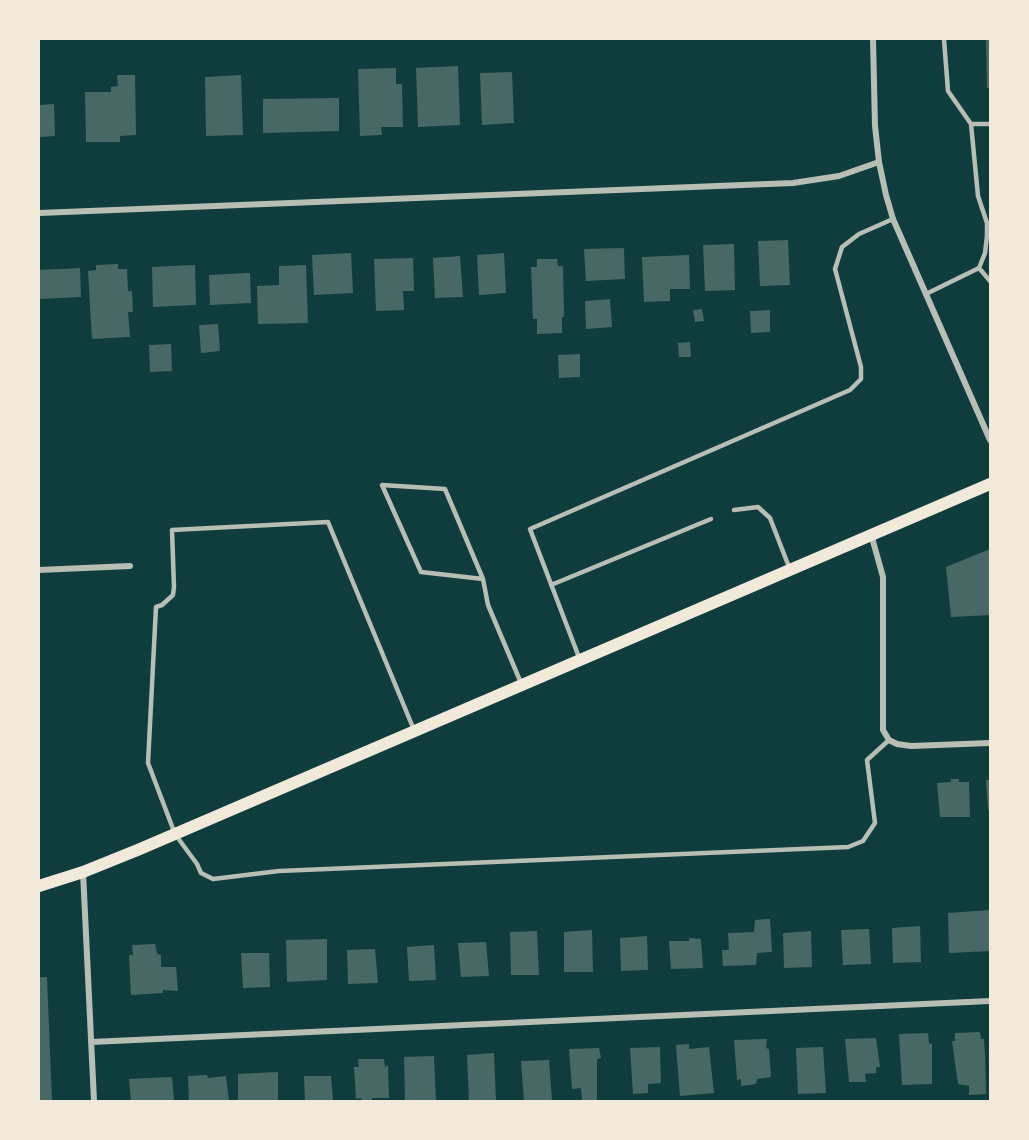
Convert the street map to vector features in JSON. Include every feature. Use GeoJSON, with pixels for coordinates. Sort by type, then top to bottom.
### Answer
{"type":"FeatureCollection","features":[{"type":"Feature","properties":{"kind":"main road"},"geometry":{"type":"LineString","coordinates":[[39,886],[83,872],[176,834],[990,484]]}},
{"type":"Feature","properties":{"kind":"street"},"geometry":{"type":"LineString","coordinates":[[873,39],[875,126],[879,162],[893,219],[990,440]]}},
{"type":"Feature","properties":{"kind":"street"},"geometry":{"type":"LineString","coordinates":[[39,213],[793,183],[839,176],[879,162]]}},
{"type":"Feature","properties":{"kind":"street"},"geometry":{"type":"LineString","coordinates":[[872,534],[883,577],[883,729],[889,740],[911,746],[990,743]]}},
{"type":"Feature","properties":{"kind":"street"},"geometry":{"type":"LineString","coordinates":[[39,570],[130,566]]}},
{"type":"Feature","properties":{"kind":"street"},"geometry":{"type":"LineString","coordinates":[[83,872],[94,1101]]}},
{"type":"Feature","properties":{"kind":"street"},"geometry":{"type":"LineString","coordinates":[[92,1042],[990,1001]]}},
{"type":"Feature","properties":{"kind":"lane"},"geometry":{"type":"LineString","coordinates":[[926,294],[979,268],[985,253],[987,223],[978,196],[971,124],[948,91],[944,39]]}},
{"type":"Feature","properties":{"kind":"lane"},"geometry":{"type":"LineString","coordinates":[[971,124],[990,124]]}},
{"type":"Feature","properties":{"kind":"lane"},"geometry":{"type":"LineString","coordinates":[[580,660],[530,529],[849,390],[861,380],[861,367],[836,269],[842,247],[859,234],[893,219]]}},
{"type":"Feature","properties":{"kind":"lane"},"geometry":{"type":"LineString","coordinates":[[979,268],[990,280]]}},
{"type":"Feature","properties":{"kind":"lane"},"geometry":{"type":"LineString","coordinates":[[483,579],[421,572],[382,485],[445,489],[483,579],[489,605],[522,685]]}},
{"type":"Feature","properties":{"kind":"lane"},"geometry":{"type":"LineString","coordinates":[[734,510],[758,507],[770,518],[790,570]]}},
{"type":"Feature","properties":{"kind":"lane"},"geometry":{"type":"LineString","coordinates":[[551,585],[711,519]]}},
{"type":"Feature","properties":{"kind":"lane"},"geometry":{"type":"LineString","coordinates":[[414,730],[328,522],[172,530],[173,595],[162,605],[156,607],[148,763],[176,834],[201,873],[213,879],[302,870],[848,847],[863,841],[875,823],[867,760],[889,740]]}},
{"type":"Feature","properties":{"kind":"building"},"geometry":{"type":"Polygon","coordinates":[[[986,39],[990,39],[990,88],[987,88],[986,39]]]}},
{"type":"Feature","properties":{"kind":"building"},"geometry":{"type":"Polygon","coordinates":[[[458,66],[460,125],[418,127],[416,68],[458,66]]]}},
{"type":"Feature","properties":{"kind":"building"},"geometry":{"type":"Polygon","coordinates":[[[396,68],[396,84],[402,84],[403,127],[381,127],[382,135],[360,136],[358,69],[396,68]]]}},
{"type":"Feature","properties":{"kind":"building"},"geometry":{"type":"Polygon","coordinates":[[[512,72],[514,123],[482,125],[480,73],[512,72]]]}},
{"type":"Feature","properties":{"kind":"building"},"geometry":{"type":"Polygon","coordinates":[[[117,75],[135,75],[136,135],[120,136],[120,142],[86,142],[85,92],[111,92],[111,87],[118,86],[117,75]]]}},
{"type":"Feature","properties":{"kind":"building"},"geometry":{"type":"Polygon","coordinates":[[[241,75],[243,135],[206,136],[205,77],[241,75]]]}},
{"type":"Feature","properties":{"kind":"building"},"geometry":{"type":"Polygon","coordinates":[[[339,98],[339,131],[263,133],[263,99],[339,98]]]}},
{"type":"Feature","properties":{"kind":"building"},"geometry":{"type":"Polygon","coordinates":[[[54,104],[55,136],[39,137],[39,105],[54,104]]]}},
{"type":"Feature","properties":{"kind":"building"},"geometry":{"type":"Polygon","coordinates":[[[788,240],[790,285],[760,286],[758,241],[788,240]]]}},
{"type":"Feature","properties":{"kind":"building"},"geometry":{"type":"Polygon","coordinates":[[[734,244],[735,290],[705,291],[703,245],[734,244]]]}},
{"type":"Feature","properties":{"kind":"building"},"geometry":{"type":"Polygon","coordinates":[[[624,248],[625,279],[586,281],[584,249],[624,248]]]}},
{"type":"Feature","properties":{"kind":"building"},"geometry":{"type":"Polygon","coordinates":[[[351,253],[353,293],[314,295],[312,255],[351,253]]]}},
{"type":"Feature","properties":{"kind":"building"},"geometry":{"type":"Polygon","coordinates":[[[504,253],[506,293],[479,295],[477,255],[504,253]]]}},
{"type":"Feature","properties":{"kind":"building"},"geometry":{"type":"Polygon","coordinates":[[[689,255],[690,289],[670,289],[670,301],[644,302],[642,257],[689,255]]]}},
{"type":"Feature","properties":{"kind":"building"},"geometry":{"type":"Polygon","coordinates":[[[460,256],[463,297],[435,298],[433,258],[460,256]]]}},
{"type":"Feature","properties":{"kind":"building"},"geometry":{"type":"Polygon","coordinates":[[[413,258],[414,291],[403,291],[404,310],[376,311],[374,259],[413,258]]]}},
{"type":"Feature","properties":{"kind":"building"},"geometry":{"type":"Polygon","coordinates":[[[537,259],[557,259],[558,266],[563,266],[562,333],[537,334],[537,319],[533,319],[531,267],[537,267],[537,259]]]}},
{"type":"Feature","properties":{"kind":"building"},"geometry":{"type":"Polygon","coordinates":[[[118,264],[118,269],[127,269],[128,291],[132,291],[133,312],[128,312],[130,337],[92,339],[88,271],[96,270],[96,265],[118,264]]]}},
{"type":"Feature","properties":{"kind":"building"},"geometry":{"type":"Polygon","coordinates":[[[195,265],[196,305],[153,307],[152,267],[195,265]]]}},
{"type":"Feature","properties":{"kind":"building"},"geometry":{"type":"Polygon","coordinates":[[[306,265],[308,323],[258,324],[257,286],[279,285],[279,266],[306,265]]]}},
{"type":"Feature","properties":{"kind":"building"},"geometry":{"type":"Polygon","coordinates":[[[80,268],[81,297],[39,299],[39,270],[80,268]]]}},
{"type":"Feature","properties":{"kind":"building"},"geometry":{"type":"Polygon","coordinates":[[[250,273],[251,303],[210,305],[209,275],[250,273]]]}},
{"type":"Feature","properties":{"kind":"building"},"geometry":{"type":"Polygon","coordinates":[[[610,299],[612,327],[586,329],[585,301],[610,299]]]}},
{"type":"Feature","properties":{"kind":"building"},"geometry":{"type":"Polygon","coordinates":[[[702,309],[704,321],[695,322],[693,310],[702,309]]]}},
{"type":"Feature","properties":{"kind":"building"},"geometry":{"type":"Polygon","coordinates":[[[770,310],[770,332],[751,333],[750,311],[770,310]]]}},
{"type":"Feature","properties":{"kind":"building"},"geometry":{"type":"Polygon","coordinates":[[[218,324],[220,351],[201,353],[199,325],[218,324]]]}},
{"type":"Feature","properties":{"kind":"building"},"geometry":{"type":"Polygon","coordinates":[[[690,342],[691,357],[679,357],[678,343],[690,342]]]}},
{"type":"Feature","properties":{"kind":"building"},"geometry":{"type":"Polygon","coordinates":[[[171,344],[172,371],[150,372],[149,345],[171,344]]]}},
{"type":"Feature","properties":{"kind":"building"},"geometry":{"type":"Polygon","coordinates":[[[580,354],[580,377],[559,378],[558,355],[580,354]]]}},
{"type":"Feature","properties":{"kind":"building"},"geometry":{"type":"Polygon","coordinates":[[[990,549],[990,615],[951,617],[946,567],[990,549]]]}},
{"type":"Feature","properties":{"kind":"building"},"geometry":{"type":"Polygon","coordinates":[[[951,779],[969,782],[970,817],[940,817],[937,783],[951,782],[951,779]]]}},
{"type":"Feature","properties":{"kind":"building"},"geometry":{"type":"Polygon","coordinates":[[[986,780],[990,780],[990,809],[988,810],[986,780]]]}},
{"type":"Feature","properties":{"kind":"building"},"geometry":{"type":"Polygon","coordinates":[[[990,910],[990,951],[949,953],[948,913],[990,910]]]}},
{"type":"Feature","properties":{"kind":"building"},"geometry":{"type":"Polygon","coordinates":[[[770,919],[772,952],[757,953],[756,965],[723,966],[722,950],[729,950],[728,933],[754,932],[755,920],[770,919]]]}},
{"type":"Feature","properties":{"kind":"building"},"geometry":{"type":"Polygon","coordinates":[[[920,926],[921,962],[893,963],[892,928],[920,926]]]}},
{"type":"Feature","properties":{"kind":"building"},"geometry":{"type":"Polygon","coordinates":[[[869,929],[871,964],[843,965],[841,930],[869,929]]]}},
{"type":"Feature","properties":{"kind":"building"},"geometry":{"type":"Polygon","coordinates":[[[592,930],[593,972],[564,972],[564,932],[592,930]]]}},
{"type":"Feature","properties":{"kind":"building"},"geometry":{"type":"Polygon","coordinates":[[[537,931],[539,975],[511,975],[510,932],[537,931]]]}},
{"type":"Feature","properties":{"kind":"building"},"geometry":{"type":"Polygon","coordinates":[[[811,931],[812,967],[784,968],[783,933],[811,931]]]}},
{"type":"Feature","properties":{"kind":"building"},"geometry":{"type":"Polygon","coordinates":[[[647,936],[648,970],[621,971],[620,938],[647,936]]]}},
{"type":"Feature","properties":{"kind":"building"},"geometry":{"type":"Polygon","coordinates":[[[689,938],[701,939],[703,968],[671,969],[669,941],[689,941],[689,938]]]}},
{"type":"Feature","properties":{"kind":"building"},"geometry":{"type":"Polygon","coordinates":[[[327,939],[327,980],[287,982],[286,940],[327,939]]]}},
{"type":"Feature","properties":{"kind":"building"},"geometry":{"type":"Polygon","coordinates":[[[486,942],[489,976],[461,977],[458,943],[486,942]]]}},
{"type":"Feature","properties":{"kind":"building"},"geometry":{"type":"Polygon","coordinates":[[[155,944],[157,954],[161,955],[161,967],[176,967],[178,991],[163,990],[163,993],[131,995],[129,955],[133,955],[132,945],[155,944]]]}},
{"type":"Feature","properties":{"kind":"building"},"geometry":{"type":"Polygon","coordinates":[[[434,945],[436,980],[409,981],[407,947],[434,945]]]}},
{"type":"Feature","properties":{"kind":"building"},"geometry":{"type":"Polygon","coordinates":[[[375,949],[378,983],[348,984],[347,950],[375,949]]]}},
{"type":"Feature","properties":{"kind":"building"},"geometry":{"type":"Polygon","coordinates":[[[241,953],[269,953],[270,987],[243,988],[241,953]]]}},
{"type":"Feature","properties":{"kind":"building"},"geometry":{"type":"Polygon","coordinates":[[[39,977],[47,977],[52,1101],[39,1101],[39,977]]]}},
{"type":"Feature","properties":{"kind":"building"},"geometry":{"type":"Polygon","coordinates":[[[980,1032],[981,1039],[984,1039],[986,1094],[969,1095],[969,1086],[958,1084],[952,1041],[955,1041],[955,1033],[980,1032]]]}},
{"type":"Feature","properties":{"kind":"building"},"geometry":{"type":"Polygon","coordinates":[[[928,1033],[929,1043],[932,1044],[932,1084],[902,1085],[899,1034],[928,1033]]]}},
{"type":"Feature","properties":{"kind":"building"},"geometry":{"type":"Polygon","coordinates":[[[876,1038],[880,1067],[876,1067],[876,1073],[865,1074],[866,1082],[849,1082],[845,1039],[876,1038]]]}},
{"type":"Feature","properties":{"kind":"building"},"geometry":{"type":"Polygon","coordinates":[[[767,1039],[766,1048],[769,1049],[771,1077],[757,1079],[756,1084],[741,1086],[741,1079],[737,1080],[734,1040],[767,1039]]]}},
{"type":"Feature","properties":{"kind":"building"},"geometry":{"type":"Polygon","coordinates":[[[689,1044],[689,1049],[709,1047],[714,1093],[680,1096],[676,1045],[689,1044]]]}},
{"type":"Feature","properties":{"kind":"building"},"geometry":{"type":"Polygon","coordinates":[[[660,1047],[661,1083],[648,1084],[648,1093],[633,1094],[630,1048],[660,1047]]]}},
{"type":"Feature","properties":{"kind":"building"},"geometry":{"type":"Polygon","coordinates":[[[823,1047],[826,1093],[798,1094],[796,1048],[823,1047]]]}},
{"type":"Feature","properties":{"kind":"building"},"geometry":{"type":"Polygon","coordinates":[[[599,1048],[601,1058],[597,1059],[597,1101],[582,1101],[581,1088],[572,1089],[569,1049],[599,1048]]]}},
{"type":"Feature","properties":{"kind":"building"},"geometry":{"type":"Polygon","coordinates":[[[494,1053],[496,1101],[469,1101],[467,1055],[494,1053]]]}},
{"type":"Feature","properties":{"kind":"building"},"geometry":{"type":"Polygon","coordinates":[[[434,1056],[436,1101],[405,1101],[404,1057],[434,1056]]]}},
{"type":"Feature","properties":{"kind":"building"},"geometry":{"type":"Polygon","coordinates":[[[358,1059],[384,1059],[385,1067],[388,1065],[389,1098],[372,1098],[372,1101],[356,1099],[354,1067],[359,1067],[358,1059]]]}},
{"type":"Feature","properties":{"kind":"building"},"geometry":{"type":"Polygon","coordinates":[[[549,1060],[552,1101],[524,1101],[521,1061],[549,1060]]]}},
{"type":"Feature","properties":{"kind":"building"},"geometry":{"type":"Polygon","coordinates":[[[278,1072],[278,1101],[238,1101],[238,1074],[278,1072]]]}},
{"type":"Feature","properties":{"kind":"building"},"geometry":{"type":"Polygon","coordinates":[[[207,1075],[208,1078],[226,1076],[229,1101],[189,1101],[188,1076],[207,1075]]]}},
{"type":"Feature","properties":{"kind":"building"},"geometry":{"type":"Polygon","coordinates":[[[304,1076],[331,1076],[333,1101],[305,1101],[304,1076]]]}},
{"type":"Feature","properties":{"kind":"building"},"geometry":{"type":"Polygon","coordinates":[[[172,1077],[174,1101],[131,1101],[129,1079],[172,1077]]]}}]}
